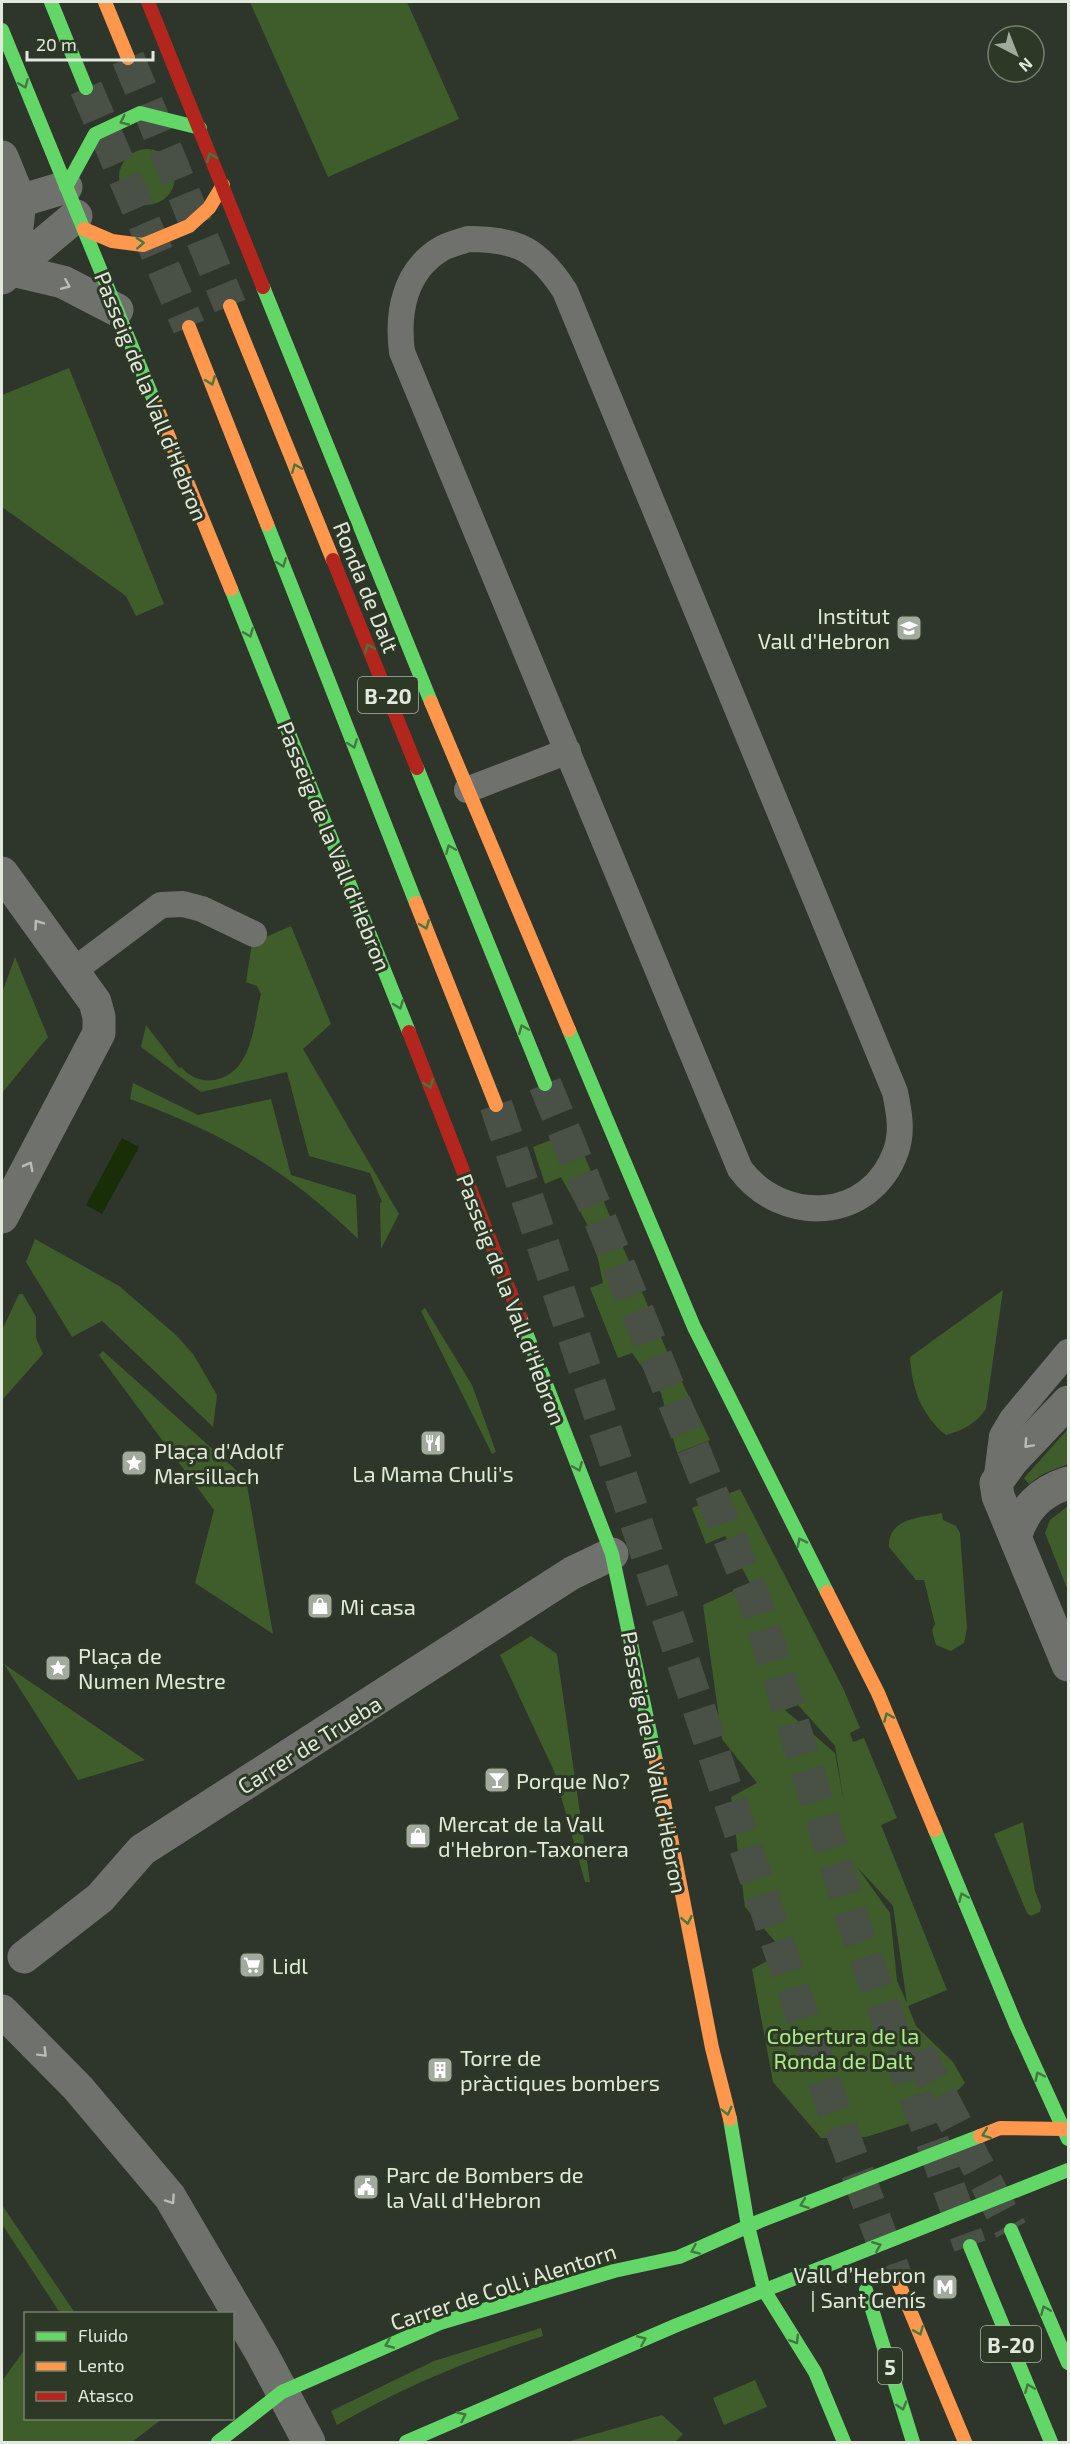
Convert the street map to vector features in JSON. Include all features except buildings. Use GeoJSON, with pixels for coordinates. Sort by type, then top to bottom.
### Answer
{"type":"FeatureCollection","features":[{"type":"Feature","properties":{"kind":"main road"},"geometry":{"type":"LineString","coordinates":[[51,2],[86,88]]}},
{"type":"Feature","properties":{"kind":"main road"},"geometry":{"type":"LineString","coordinates":[[105,2],[128,58]]}},
{"type":"Feature","properties":{"kind":"main road"},"geometry":{"type":"LineString","coordinates":[[147,2],[467,790],[694,1327],[878,1694],[1016,2025],[1067,2132]]}},
{"type":"Feature","properties":{"kind":"main road","name":"Passeig de la Vall d'Hebron"},"geometry":{"type":"LineString","coordinates":[[2,30],[332,835],[612,1554],[712,2048],[730,2123],[748,2226],[764,2290],[815,2372],[844,2442]]}},
{"type":"Feature","properties":{"kind":"main road"},"geometry":{"type":"LineString","coordinates":[[200,128],[140,113],[95,134],[75,211],[112,241],[143,245],[189,226],[209,208],[223,185]]}},
{"type":"Feature","properties":{"kind":"main road","name":"Ronda de Dalt"},"geometry":{"type":"LineString","coordinates":[[230,306],[545,1084]]}},
{"type":"Feature","properties":{"kind":"main road","name":"B-20"},"geometry":{"type":"LineString","coordinates":[[189,327],[495,1105]]}},
{"type":"Feature","properties":{"kind":"main road","name":"Carrer de Coll i Alentorn"},"geometry":{"type":"LineString","coordinates":[[218,2442],[282,2392],[440,2323],[614,2271],[679,2257],[748,2226],[1000,2128],[1067,2132]]}},
{"type":"Feature","properties":{"kind":"main road"},"geometry":{"type":"LineString","coordinates":[[406,2442],[468,2413],[764,2290],[1068,2170]]}},
{"type":"Feature","properties":{"kind":"main road"},"geometry":{"type":"LineString","coordinates":[[1011,2230],[1068,2363]]}},
{"type":"Feature","properties":{"kind":"main road","name":"B-20"},"geometry":{"type":"LineString","coordinates":[[970,2246],[1052,2442]]}},
{"type":"Feature","properties":{"kind":"main road"},"geometry":{"type":"LineString","coordinates":[[896,2277],[965,2442]]}},
{"type":"Feature","properties":{"kind":"main road","name":"5"},"geometry":{"type":"LineString","coordinates":[[867,2290],[913,2442]]}},
{"type":"Feature","properties":{"kind":"street"},"geometry":{"type":"LineString","coordinates":[[2,157],[20,201],[7,274]]}},
{"type":"Feature","properties":{"kind":"street"},"geometry":{"type":"LineString","coordinates":[[20,201],[75,211]]}},
{"type":"Feature","properties":{"kind":"street"},"geometry":{"type":"LineString","coordinates":[[7,274],[75,211]]}},
{"type":"Feature","properties":{"kind":"street"},"geometry":{"type":"LineString","coordinates":[[7,274],[63,282],[117,310]]}},
{"type":"Feature","properties":{"kind":"street"},"geometry":{"type":"LineString","coordinates":[[2,873],[95,1002],[99,1017],[99,1033],[2,1217]]}},
{"type":"Feature","properties":{"kind":"street"},"geometry":{"type":"LineString","coordinates":[[1068,1402],[1012,1461],[996,1483],[998,1496],[1068,1665]]}},
{"type":"Feature","properties":{"kind":"street"},"geometry":{"type":"LineString","coordinates":[[1015,1537],[1022,1517],[1029,1506],[1044,1494],[1068,1483]]}},
{"type":"Feature","properties":{"kind":"street","name":"Carrer de Trueba"},"geometry":{"type":"LineString","coordinates":[[24,1957],[100,1898],[142,1850],[572,1573],[612,1554]]}},
{"type":"Feature","properties":{"kind":"street"},"geometry":{"type":"LineString","coordinates":[[2,2012],[78,2088],[170,2197],[309,2442]]}},
{"type":"Feature","properties":{"kind":"lane"},"geometry":{"type":"LineString","coordinates":[[468,239],[499,239],[526,248],[550,268],[565,291],[895,1092],[901,1122],[896,1151],[880,1178],[858,1198],[829,1208],[800,1209],[772,1199],[749,1181],[740,1169],[568,751],[402,352],[399,325],[404,296],[419,269],[441,249],[468,239]]}},
{"type":"Feature","properties":{"kind":"lane"},"geometry":{"type":"LineString","coordinates":[[467,790],[568,751]]}},
{"type":"Feature","properties":{"kind":"lane"},"geometry":{"type":"LineString","coordinates":[[73,971],[161,904],[183,904],[202,909],[254,934]]}},
{"type":"Feature","properties":{"kind":"lane"},"geometry":{"type":"LineString","coordinates":[[996,1483],[1002,1436],[1012,1419],[1068,1352]]}},
{"type":"Feature","properties":{"kind":"green space"},"geometry":{"type":"Polygon","coordinates":[[[250,2],[407,2],[459,119],[328,177],[250,2]]]}},
{"type":"Feature","properties":{"kind":"green space"},"geometry":{"type":"Polygon","coordinates":[[[147,149],[158,151],[167,157],[173,166],[175,177],[173,188],[167,197],[158,203],[147,205],[136,203],[127,197],[121,188],[119,177],[121,166],[127,157],[136,151],[147,149]]]}},
{"type":"Feature","properties":{"kind":"green space"},"geometry":{"type":"Polygon","coordinates":[[[69,368],[164,604],[136,616],[126,596],[2,507],[2,395],[69,368]]]}},
{"type":"Feature","properties":{"kind":"green space"},"geometry":{"type":"Polygon","coordinates":[[[291,926],[331,1024],[303,1049],[399,1214],[381,1249],[380,1203],[382,1202],[370,1173],[309,1156],[287,1072],[201,1092],[141,1047],[146,1025],[179,1068],[181,1067],[192,1076],[215,1080],[228,1075],[237,1068],[249,1046],[261,994],[257,986],[246,982],[252,943],[291,926]]]}},
{"type":"Feature","properties":{"kind":"green space"},"geometry":{"type":"Polygon","coordinates":[[[15,957],[48,1037],[2,1093],[2,993],[15,957]]]}},
{"type":"Feature","properties":{"kind":"green space"},"geometry":{"type":"Polygon","coordinates":[[[133,1083],[198,1115],[271,1099],[291,1175],[356,1195],[358,1239],[305,1192],[252,1156],[195,1126],[130,1099],[133,1083]]]}},
{"type":"Feature","properties":{"kind":"green space"},"geometry":{"type":"Polygon","coordinates":[[[574,1131],[666,1349],[710,1440],[677,1453],[661,1393],[632,1353],[618,1358],[590,1288],[603,1283],[593,1235],[561,1177],[545,1184],[533,1147],[574,1131]]]}},
{"type":"Feature","properties":{"kind":"green space"},"geometry":{"type":"Polygon","coordinates":[[[35,1239],[119,1286],[176,1335],[193,1354],[217,1395],[213,1427],[102,1321],[72,1337],[26,1262],[35,1239]]]}},
{"type":"Feature","properties":{"kind":"green space"},"geometry":{"type":"Polygon","coordinates":[[[1003,1290],[986,1409],[969,1426],[946,1435],[930,1419],[919,1400],[910,1357],[1003,1290]]]}},
{"type":"Feature","properties":{"kind":"green space"},"geometry":{"type":"Polygon","coordinates":[[[19,1294],[23,1294],[36,1317],[36,1338],[43,1354],[2,1400],[2,1330],[19,1294]]]}},
{"type":"Feature","properties":{"kind":"green space"},"geometry":{"type":"Polygon","coordinates":[[[425,1308],[472,1385],[496,1452],[492,1454],[421,1311],[425,1308]]]}},
{"type":"Feature","properties":{"kind":"green space"},"geometry":{"type":"Polygon","coordinates":[[[103,1351],[246,1479],[273,1634],[195,1583],[214,1510],[99,1355],[103,1351]]]}},
{"type":"Feature","properties":{"kind":"green space"},"geometry":{"type":"Polygon","coordinates":[[[1068,1429],[1068,1464],[1043,1474],[1029,1484],[1024,1478],[1068,1429]]]}},
{"type":"Feature","properties":{"kind":"green space","name":"Cobertura de la Ronda de Dalt"},"geometry":{"type":"Polygon","coordinates":[[[740,1489],[843,1688],[860,1728],[850,1733],[853,1742],[864,1738],[897,1818],[881,1825],[947,1990],[908,2006],[916,2026],[953,2062],[965,2083],[933,2116],[866,2137],[821,2138],[773,2082],[752,1969],[784,1952],[745,1907],[731,1797],[757,1783],[722,1739],[703,1605],[750,1583],[725,1536],[706,1544],[692,1508],[740,1489]],[[798,1705],[785,1710],[835,1753],[844,1803],[835,1746],[798,1705]],[[857,1867],[890,1913],[897,1981],[907,2003],[893,1906],[857,1867]]]}},
{"type":"Feature","properties":{"kind":"green space"},"geometry":{"type":"Polygon","coordinates":[[[1068,1506],[1068,1591],[1045,1533],[1050,1520],[1068,1506]]]}},
{"type":"Feature","properties":{"kind":"green space"},"geometry":{"type":"Polygon","coordinates":[[[942,1513],[943,1520],[956,1526],[960,1533],[967,1628],[964,1643],[951,1651],[936,1645],[932,1630],[935,1624],[924,1580],[916,1580],[889,1547],[890,1537],[899,1525],[915,1518],[942,1513]]]}},
{"type":"Feature","properties":{"kind":"green space"},"geometry":{"type":"Polygon","coordinates":[[[531,1636],[557,1654],[590,1882],[585,1882],[554,1771],[500,1655],[531,1636]]]}},
{"type":"Feature","properties":{"kind":"green space"},"geometry":{"type":"Polygon","coordinates":[[[4,1664],[145,1760],[78,1780],[4,1664]]]}},
{"type":"Feature","properties":{"kind":"green space"},"geometry":{"type":"Polygon","coordinates":[[[1023,1822],[1035,1891],[1041,1906],[1040,1912],[1031,1916],[1027,1913],[994,1834],[1023,1822]]]}},
{"type":"Feature","properties":{"kind":"green space"},"geometry":{"type":"Polygon","coordinates":[[[2,2205],[74,2312],[59,2312],[2,2224],[2,2205]]]}},
{"type":"Feature","properties":{"kind":"green space"},"geometry":{"type":"Polygon","coordinates":[[[541,2328],[543,2336],[437,2375],[337,2425],[331,2411],[434,2361],[541,2328]]]}},
{"type":"Feature","properties":{"kind":"green space"},"geometry":{"type":"Polygon","coordinates":[[[24,2350],[24,2420],[161,2420],[132,2442],[2,2442],[2,2381],[24,2350]]]}},
{"type":"Feature","properties":{"kind":"green space"},"geometry":{"type":"Polygon","coordinates":[[[755,2380],[767,2407],[724,2425],[713,2398],[755,2380]]]}},
{"type":"Feature","properties":{"kind":"green space"},"geometry":{"type":"Polygon","coordinates":[[[662,2415],[683,2434],[675,2442],[567,2442],[662,2415]]]}},
{"type":"Feature","properties":{"kind":"shaded area"},"geometry":{"type":"Polygon","coordinates":[[[122,1138],[139,1147],[102,1214],[86,1205],[122,1138]]]}},
{"type":"Feature","properties":{"kind":"tunnel"},"geometry":{"type":"LineString","coordinates":[[128,58],[230,306]]}},
{"type":"Feature","properties":{"kind":"tunnel"},"geometry":{"type":"LineString","coordinates":[[86,88],[189,327]]}},
{"type":"Feature","properties":{"kind":"tunnel"},"geometry":{"type":"LineString","coordinates":[[545,1084],[756,1603],[858,1936],[970,2246]]}},
{"type":"Feature","properties":{"kind":"tunnel"},"geometry":{"type":"LineString","coordinates":[[496,1105],[830,2099],[896,2277]]}},
{"type":"Feature","properties":{"kind":"tunnel"},"geometry":{"type":"LineString","coordinates":[[918,2052],[1011,2230]]}},
{"type":"Feature","properties":{"kind":"traffic: fast"},"geometry":{"type":"LineString","coordinates":[[51,2],[86,88]]}},
{"type":"Feature","properties":{"kind":"traffic: fast"},"geometry":{"type":"LineString","coordinates":[[2,30],[155,403]]}},
{"type":"Feature","properties":{"kind":"traffic: fast"},"geometry":{"type":"LineString","coordinates":[[66,187],[95,134],[140,113],[200,128]]}},
{"type":"Feature","properties":{"kind":"traffic: fast"},"geometry":{"type":"LineString","coordinates":[[263,287],[431,702]]}},
{"type":"Feature","properties":{"kind":"traffic: fast"},"geometry":{"type":"LineString","coordinates":[[267,524],[416,903]]}},
{"type":"Feature","properties":{"kind":"traffic: fast"},"geometry":{"type":"LineString","coordinates":[[231,589],[409,1032]]}},
{"type":"Feature","properties":{"kind":"traffic: fast"},"geometry":{"type":"LineString","coordinates":[[417,768],[545,1084]]}},
{"type":"Feature","properties":{"kind":"traffic: fast"},"geometry":{"type":"LineString","coordinates":[[569,1030],[694,1327],[827,1592]]}},
{"type":"Feature","properties":{"kind":"traffic: fast"},"geometry":{"type":"LineString","coordinates":[[520,1317],[612,1554],[656,1761]]}},
{"type":"Feature","properties":{"kind":"traffic: fast"},"geometry":{"type":"LineString","coordinates":[[935,1830],[1016,2025],[1068,2139]]}},
{"type":"Feature","properties":{"kind":"traffic: fast"},"geometry":{"type":"LineString","coordinates":[[730,2119],[748,2226],[764,2290],[815,2372],[844,2442]]}},
{"type":"Feature","properties":{"kind":"traffic: fast"},"geometry":{"type":"LineString","coordinates":[[218,2442],[282,2392],[440,2323],[614,2271],[679,2257],[760,2221],[980,2136]]}},
{"type":"Feature","properties":{"kind":"traffic: fast"},"geometry":{"type":"LineString","coordinates":[[406,2442],[677,2325],[1068,2170]]}},
{"type":"Feature","properties":{"kind":"traffic: fast"},"geometry":{"type":"LineString","coordinates":[[1011,2230],[1068,2363]]}},
{"type":"Feature","properties":{"kind":"traffic: fast"},"geometry":{"type":"LineString","coordinates":[[970,2246],[1051,2442]]}},
{"type":"Feature","properties":{"kind":"traffic: fast"},"geometry":{"type":"LineString","coordinates":[[866,2290],[913,2442]]}},
{"type":"Feature","properties":{"kind":"traffic: slow"},"geometry":{"type":"LineString","coordinates":[[105,2],[128,58]]}},
{"type":"Feature","properties":{"kind":"traffic: slow"},"geometry":{"type":"LineString","coordinates":[[84,229],[112,241],[143,245],[189,226],[209,208],[223,185]]}},
{"type":"Feature","properties":{"kind":"traffic: slow"},"geometry":{"type":"LineString","coordinates":[[230,306],[333,560]]}},
{"type":"Feature","properties":{"kind":"traffic: slow"},"geometry":{"type":"LineString","coordinates":[[189,327],[267,524]]}},
{"type":"Feature","properties":{"kind":"traffic: slow"},"geometry":{"type":"LineString","coordinates":[[155,403],[231,589]]}},
{"type":"Feature","properties":{"kind":"traffic: slow"},"geometry":{"type":"LineString","coordinates":[[431,702],[569,1030]]}},
{"type":"Feature","properties":{"kind":"traffic: slow"},"geometry":{"type":"LineString","coordinates":[[416,903],[496,1105]]}},
{"type":"Feature","properties":{"kind":"traffic: slow"},"geometry":{"type":"LineString","coordinates":[[827,1592],[878,1693],[935,1830]]}},
{"type":"Feature","properties":{"kind":"traffic: slow"},"geometry":{"type":"LineString","coordinates":[[656,1761],[712,2048],[730,2119]]}},
{"type":"Feature","properties":{"kind":"traffic: slow"},"geometry":{"type":"LineString","coordinates":[[980,2136],[1000,2128],[1064,2129]]}},
{"type":"Feature","properties":{"kind":"traffic: slow"},"geometry":{"type":"LineString","coordinates":[[896,2277],[965,2442]]}},
{"type":"Feature","properties":{"kind":"traffic: jam"},"geometry":{"type":"LineString","coordinates":[[148,2],[263,287]]}},
{"type":"Feature","properties":{"kind":"traffic: jam"},"geometry":{"type":"LineString","coordinates":[[333,560],[417,768]]}},
{"type":"Feature","properties":{"kind":"traffic: jam"},"geometry":{"type":"LineString","coordinates":[[409,1032],[520,1317]]}},
{"type":"Feature","properties":{"kind":"place","name":"Institut Vall d'Hebron"},"geometry":{"type":"Point","coordinates":[909,628]}},
{"type":"Feature","properties":{"kind":"place","name":"La Mama Chuli's"},"geometry":{"type":"Point","coordinates":[433,1443]}},
{"type":"Feature","properties":{"kind":"place","name":"Plaça d'Adolf Marsillach"},"geometry":{"type":"Point","coordinates":[134,1463]}},
{"type":"Feature","properties":{"kind":"place","name":"Mi casa"},"geometry":{"type":"Point","coordinates":[320,1606]}},
{"type":"Feature","properties":{"kind":"place","name":"Plaça de Numen Mestre"},"geometry":{"type":"Point","coordinates":[58,1668]}},
{"type":"Feature","properties":{"kind":"place","name":"Porque No?"},"geometry":{"type":"Point","coordinates":[497,1780]}},
{"type":"Feature","properties":{"kind":"place","name":"Mercat de la Vall d'Hebron-Taxonera"},"geometry":{"type":"Point","coordinates":[418,1836]}},
{"type":"Feature","properties":{"kind":"place","name":"Lidl"},"geometry":{"type":"Point","coordinates":[252,1965]}},
{"type":"Feature","properties":{"kind":"place","name":"Torre de pràctiques bombers"},"geometry":{"type":"Point","coordinates":[440,2070]}},
{"type":"Feature","properties":{"kind":"place","name":"Parc de Bombers de la Vall d'Hebron"},"geometry":{"type":"Point","coordinates":[366,2187]}},
{"type":"Feature","properties":{"kind":"place","name":"Vall d’Hebron | Sant Genís"},"geometry":{"type":"Point","coordinates":[945,2287]}}]}
